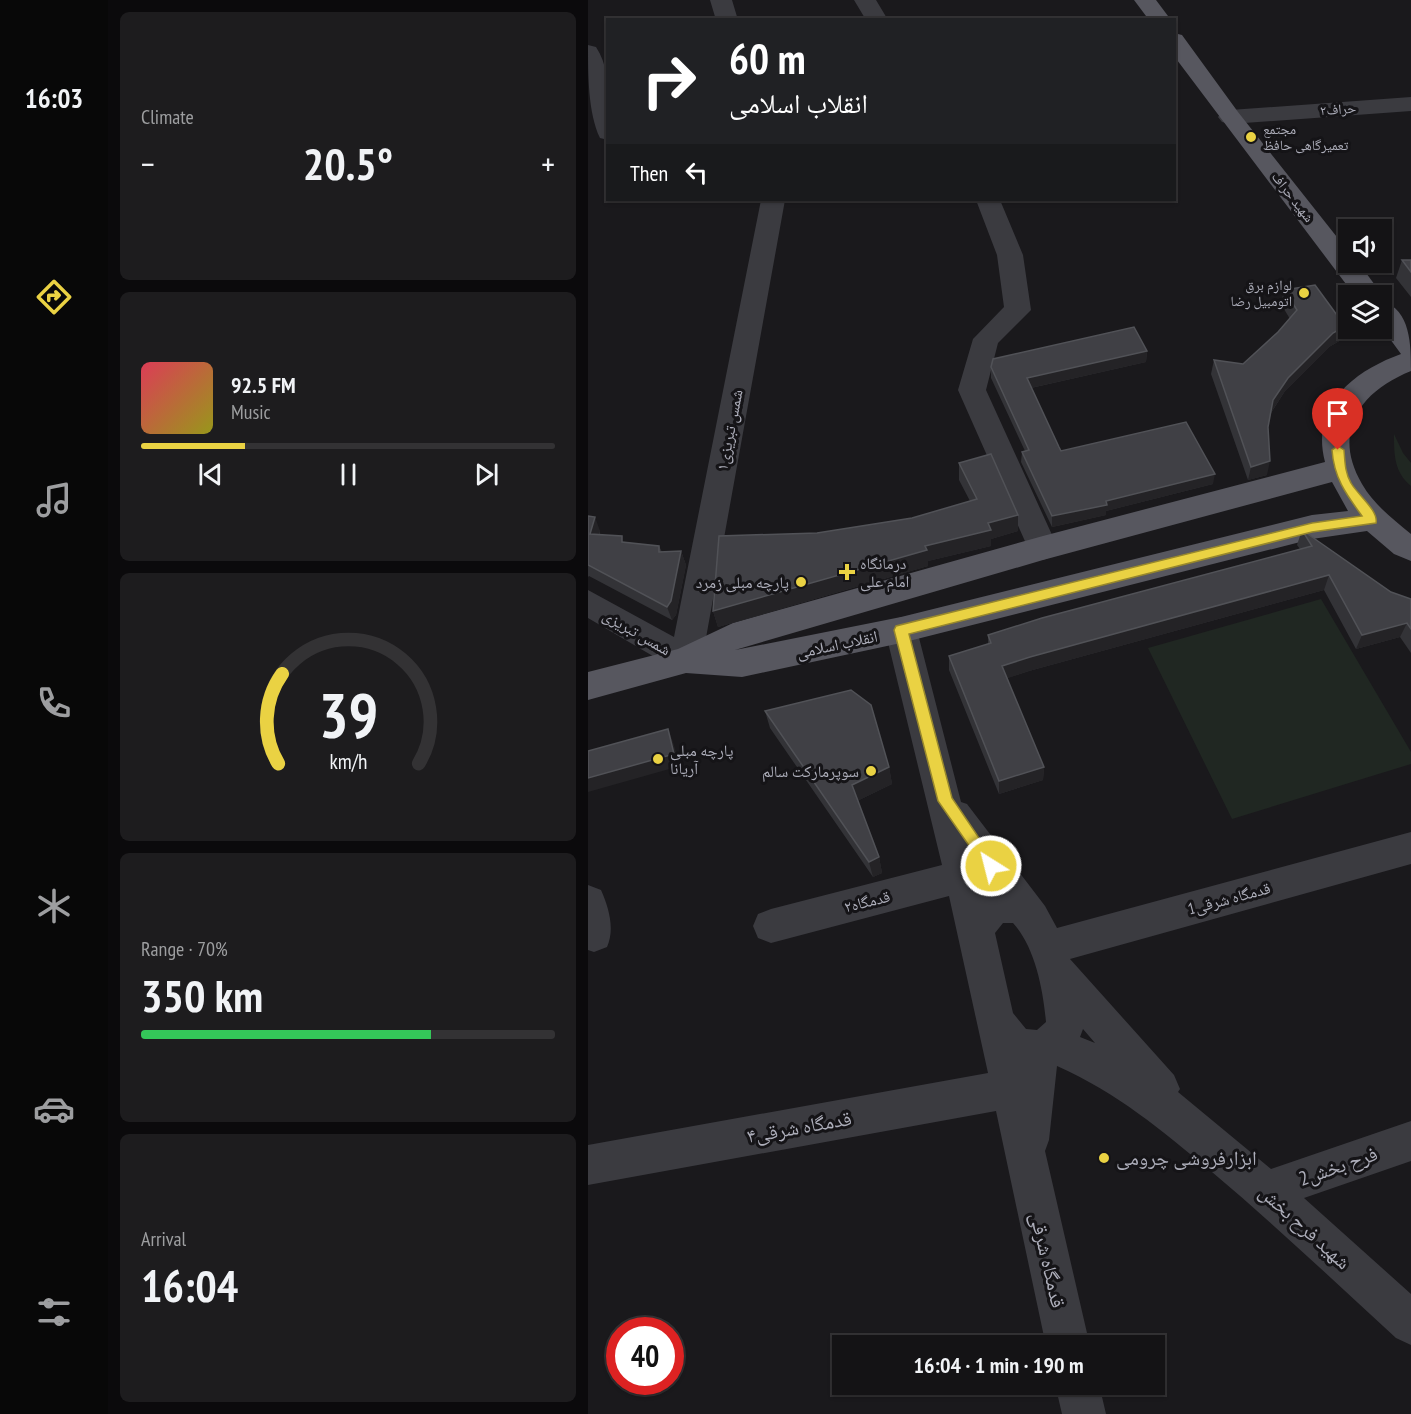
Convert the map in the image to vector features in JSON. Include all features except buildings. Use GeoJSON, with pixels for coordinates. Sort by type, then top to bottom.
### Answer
{"type":"FeatureCollection","features":[{"type":"Feature","properties":{"kind":"main road"},"geometry":{"type":"LineString","coordinates":[[1145,0],[1158,18]]}},
{"type":"Feature","properties":{"kind":"main road","name":"شهید حراف"},"geometry":{"type":"LineString","coordinates":[[1177,48],[1361,285]]}},
{"type":"Feature","properties":{"kind":"main road"},"geometry":{"type":"LineString","coordinates":[[1392,323],[1411,348]]}},
{"type":"Feature","properties":{"kind":"main road"},"geometry":{"type":"LineString","coordinates":[[1411,361],[1378,373],[1350,398],[1336,431],[1339,469],[1346,486],[1371,519],[1411,549]]}},
{"type":"Feature","properties":{"kind":"main road","name":"انقلاب اسلامی"},"geometry":{"type":"LineString","coordinates":[[588,686],[686,660],[733,636],[1043,548],[1339,469]]}},
{"type":"Feature","properties":{"kind":"main road","name":"انقلاب اسلامی"},"geometry":{"type":"LineString","coordinates":[[686,660],[742,664],[901,630],[1312,527],[1371,519]]}},
{"type":"Feature","properties":{"kind":"street"},"geometry":{"type":"LineString","coordinates":[[721,0],[726,18]]}},
{"type":"Feature","properties":{"kind":"street"},"geometry":{"type":"LineString","coordinates":[[865,0],[876,18]]}},
{"type":"Feature","properties":{"kind":"street"},"geometry":{"type":"LineString","coordinates":[[588,52],[606,125]]}},
{"type":"Feature","properties":{"kind":"street","name":"حراف۲"},"geometry":{"type":"LineString","coordinates":[[1230,117],[1411,104]]}},
{"type":"Feature","properties":{"kind":"street","name":"شمس تبریزی۱"},"geometry":{"type":"LineString","coordinates":[[686,660],[773,201]]}},
{"type":"Feature","properties":{"kind":"street"},"geometry":{"type":"LineString","coordinates":[[988,201],[1010,255],[1018,310],[986,339],[972,390],[1043,548]]}},
{"type":"Feature","properties":{"kind":"street","name":"شمس تبریزی"},"geometry":{"type":"LineString","coordinates":[[588,603],[686,660]]}},
{"type":"Feature","properties":{"kind":"street"},"geometry":{"type":"LineString","coordinates":[[901,630],[976,932]]}},
{"type":"Feature","properties":{"kind":"street"},"geometry":{"type":"LineString","coordinates":[[945,801],[1039,927],[1048,955]]}},
{"type":"Feature","properties":{"kind":"street","name":"1قدمگاه شرقی"},"geometry":{"type":"LineString","coordinates":[[1048,955],[1411,848]]}},
{"type":"Feature","properties":{"kind":"street","name":"قدمگاه۲"},"geometry":{"type":"LineString","coordinates":[[771,926],[963,876]]}},
{"type":"Feature","properties":{"kind":"street"},"geometry":{"type":"LineString","coordinates":[[976,932],[984,914],[996,907],[1010,905],[1027,911]]}},
{"type":"Feature","properties":{"kind":"street","name":"قدمگاه شرقی"},"geometry":{"type":"LineString","coordinates":[[976,932],[1065,1335]]}},
{"type":"Feature","properties":{"kind":"street","name":"قدمگاه شرقی"},"geometry":{"type":"LineString","coordinates":[[1028,1174],[1030,1122],[1046,1046],[1064,1030],[1066,1012],[1048,955]]}},
{"type":"Feature","properties":{"kind":"street","name":"شهید فرح بخش"},"geometry":{"type":"LineString","coordinates":[[1048,955],[1198,1134]]}},
{"type":"Feature","properties":{"kind":"street","name":"شهید فرح بخش"},"geometry":{"type":"LineString","coordinates":[[996,1021],[1007,1038],[1025,1049],[1046,1046],[1111,1070],[1158,1101],[1266,1191],[1411,1323]]}},
{"type":"Feature","properties":{"kind":"street","name":"قدمگاه شرقی۴"},"geometry":{"type":"LineString","coordinates":[[588,1165],[1010,1089]]}},
{"type":"Feature","properties":{"kind":"street","name":"2فرح بخش"},"geometry":{"type":"LineString","coordinates":[[1266,1191],[1411,1142]]}},
{"type":"Feature","properties":{"kind":"street"},"geometry":{"type":"LineString","coordinates":[[1080,1395],[1084,1414]]}},
{"type":"Feature","properties":{"kind":"shaded area"},"geometry":{"type":"Polygon","coordinates":[[[1394,434],[1403,453],[1411,463],[1411,486],[1398,469],[1394,434]]]}},
{"type":"Feature","properties":{"kind":"shaded area"},"geometry":{"type":"Polygon","coordinates":[[[1321,599],[1411,752],[1411,764],[1232,819],[1148,648],[1321,599]]]}},
{"type":"Feature","properties":{"kind":"place","name":"مجتمع تعمیرگاهی حافظ"},"geometry":{"type":"Point","coordinates":[1251,137]}},
{"type":"Feature","properties":{"kind":"place","name":"لوازم برق اتومبیل رضا"},"geometry":{"type":"Point","coordinates":[1304,293]}},
{"type":"Feature","properties":{"kind":"place","name":"درمانگاه امام علی"},"geometry":{"type":"Point","coordinates":[847,572]}},
{"type":"Feature","properties":{"kind":"place","name":"پارچه مبلی زمرد"},"geometry":{"type":"Point","coordinates":[801,582]}},
{"type":"Feature","properties":{"kind":"place","name":"پارچه مبلی آریانا"},"geometry":{"type":"Point","coordinates":[658,759]}},
{"type":"Feature","properties":{"kind":"place","name":"سوپرمارکت سالم"},"geometry":{"type":"Point","coordinates":[871,771]}},
{"type":"Feature","properties":{"kind":"place","name":"ابزارفروشی چرومی"},"geometry":{"type":"Point","coordinates":[1104,1158]}},
{"type":"Feature","properties":{"kind":"route"},"geometry":{"type":"LineString","coordinates":[[991,866],[945,801],[901,630],[1312,527],[1371,519],[1346,486],[1339,469],[1338,450]]}}]}
